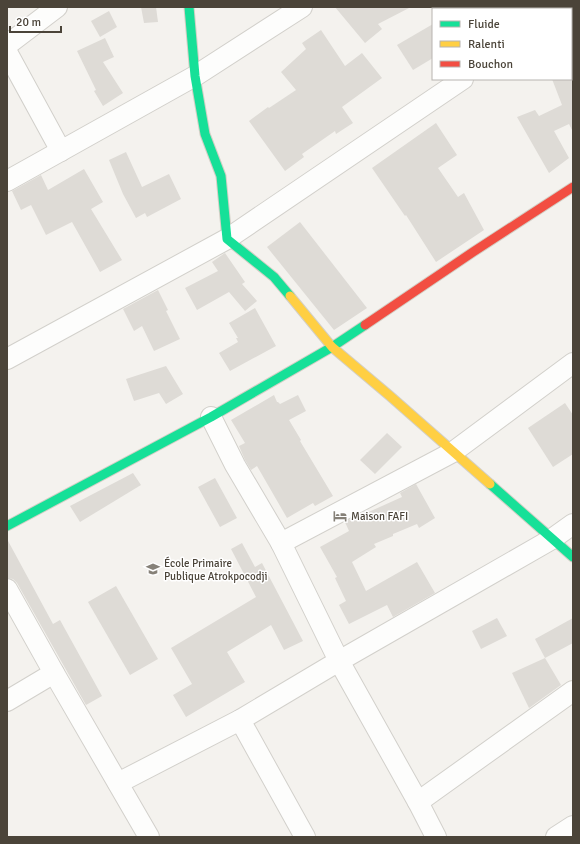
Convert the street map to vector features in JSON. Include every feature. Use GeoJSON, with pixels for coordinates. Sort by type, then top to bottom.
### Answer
{"type":"FeatureCollection","features":[{"type":"Feature","properties":{"kind":"street"},"geometry":{"type":"LineString","coordinates":[[7,45],[57,7]]}},
{"type":"Feature","properties":{"kind":"street"},"geometry":{"type":"LineString","coordinates":[[189,7],[195,76],[205,134],[221,176],[227,239],[274,278],[332,347],[573,557]]}},
{"type":"Feature","properties":{"kind":"street"},"geometry":{"type":"LineString","coordinates":[[7,181],[195,76],[302,7]]}},
{"type":"Feature","properties":{"kind":"street"},"geometry":{"type":"LineString","coordinates":[[7,52],[61,151]]}},
{"type":"Feature","properties":{"kind":"street"},"geometry":{"type":"LineString","coordinates":[[7,359],[227,239],[462,80]]}},
{"type":"Feature","properties":{"kind":"street"},"geometry":{"type":"LineString","coordinates":[[7,526],[211,417],[332,347],[573,187]]}},
{"type":"Feature","properties":{"kind":"street"},"geometry":{"type":"LineString","coordinates":[[281,543],[453,452],[573,363]]}},
{"type":"Feature","properties":{"kind":"street"},"geometry":{"type":"LineString","coordinates":[[211,417],[235,465],[281,543],[339,661],[436,837]]}},
{"type":"Feature","properties":{"kind":"street"},"geometry":{"type":"LineString","coordinates":[[118,783],[240,720],[339,661],[552,539],[573,524]]}},
{"type":"Feature","properties":{"kind":"street"},"geometry":{"type":"LineString","coordinates":[[7,589],[149,837]]}},
{"type":"Feature","properties":{"kind":"street"},"geometry":{"type":"LineString","coordinates":[[7,701],[54,673]]}},
{"type":"Feature","properties":{"kind":"street"},"geometry":{"type":"LineString","coordinates":[[418,802],[573,691]]}},
{"type":"Feature","properties":{"kind":"street"},"geometry":{"type":"LineString","coordinates":[[240,720],[305,837]]}},
{"type":"Feature","properties":{"kind":"street"},"geometry":{"type":"LineString","coordinates":[[556,837],[573,826]]}},
{"type":"Feature","properties":{"kind":"building"},"geometry":{"type":"Polygon","coordinates":[[[141,7],[156,7],[158,22],[144,23],[141,7]]]}},
{"type":"Feature","properties":{"kind":"building"},"geometry":{"type":"Polygon","coordinates":[[[335,7],[411,7],[378,24],[382,29],[365,43],[335,7]]]}},
{"type":"Feature","properties":{"kind":"building"},"geometry":{"type":"Polygon","coordinates":[[[109,11],[117,27],[100,37],[91,21],[109,11]]]}},
{"type":"Feature","properties":{"kind":"building"},"geometry":{"type":"Polygon","coordinates":[[[432,25],[432,59],[413,70],[397,45],[432,25]]]}},
{"type":"Feature","properties":{"kind":"building"},"geometry":{"type":"Polygon","coordinates":[[[321,30],[345,66],[362,53],[382,78],[342,107],[353,123],[336,134],[335,131],[302,154],[304,157],[285,171],[249,121],[268,107],[269,108],[296,90],[281,72],[306,49],[302,43],[321,30]]]}},
{"type":"Feature","properties":{"kind":"building"},"geometry":{"type":"Polygon","coordinates":[[[105,38],[114,57],[103,62],[123,93],[103,106],[94,91],[96,90],[77,51],[105,38]]]}},
{"type":"Feature","properties":{"kind":"building"},"geometry":{"type":"Polygon","coordinates":[[[572,76],[573,130],[569,124],[554,131],[569,158],[549,173],[517,117],[535,110],[539,116],[562,105],[552,80],[572,80],[572,76]]]}},
{"type":"Feature","properties":{"kind":"building"},"geometry":{"type":"Polygon","coordinates":[[[436,123],[457,155],[438,168],[458,197],[464,193],[484,230],[436,262],[406,215],[405,216],[372,168],[436,123]]]}},
{"type":"Feature","properties":{"kind":"building"},"geometry":{"type":"Polygon","coordinates":[[[126,152],[142,187],[169,174],[181,199],[147,217],[145,213],[136,218],[123,194],[109,160],[126,152]]]}},
{"type":"Feature","properties":{"kind":"building"},"geometry":{"type":"Polygon","coordinates":[[[84,169],[103,202],[91,209],[122,260],[100,272],[72,222],[46,235],[31,205],[21,210],[12,191],[41,175],[48,190],[84,169]]]}},
{"type":"Feature","properties":{"kind":"building"},"geometry":{"type":"Polygon","coordinates":[[[300,222],[367,308],[334,330],[267,247],[300,222]]]}},
{"type":"Feature","properties":{"kind":"building"},"geometry":{"type":"Polygon","coordinates":[[[225,253],[245,282],[242,284],[257,301],[245,311],[229,292],[197,310],[185,288],[218,271],[212,262],[225,253]]]}},
{"type":"Feature","properties":{"kind":"building"},"geometry":{"type":"Polygon","coordinates":[[[158,290],[168,310],[166,311],[180,339],[154,351],[142,326],[134,331],[123,309],[158,290]]]}},
{"type":"Feature","properties":{"kind":"building"},"geometry":{"type":"Polygon","coordinates":[[[255,308],[276,346],[230,371],[219,353],[238,342],[236,338],[238,338],[229,323],[255,308]]]}},
{"type":"Feature","properties":{"kind":"building"},"geometry":{"type":"Polygon","coordinates":[[[166,366],[183,394],[166,404],[159,393],[134,401],[126,379],[166,366]]]}},
{"type":"Feature","properties":{"kind":"building"},"geometry":{"type":"Polygon","coordinates":[[[274,395],[277,402],[280,404],[298,395],[306,411],[289,420],[333,496],[315,506],[313,503],[287,518],[257,466],[251,470],[245,460],[239,446],[245,443],[231,420],[274,395]]]}},
{"type":"Feature","properties":{"kind":"building"},"geometry":{"type":"Polygon","coordinates":[[[565,403],[573,415],[573,454],[553,467],[528,428],[565,403]]]}},
{"type":"Feature","properties":{"kind":"building"},"geometry":{"type":"Polygon","coordinates":[[[387,433],[402,447],[375,474],[360,460],[387,433]]]}},
{"type":"Feature","properties":{"kind":"building"},"geometry":{"type":"Polygon","coordinates":[[[133,473],[141,485],[80,522],[70,506],[133,473]]]}},
{"type":"Feature","properties":{"kind":"building"},"geometry":{"type":"Polygon","coordinates":[[[215,478],[237,518],[220,527],[198,487],[215,478]]]}},
{"type":"Feature","properties":{"kind":"building"},"geometry":{"type":"Polygon","coordinates":[[[416,484],[435,518],[419,528],[417,524],[374,544],[376,547],[352,562],[366,591],[417,562],[435,593],[393,617],[387,605],[349,624],[339,605],[346,601],[335,578],[337,577],[320,547],[349,531],[345,522],[361,513],[362,515],[402,497],[400,493],[416,484]]]}},
{"type":"Feature","properties":{"kind":"building"},"geometry":{"type":"Polygon","coordinates":[[[7,539],[53,624],[60,620],[102,696],[86,705],[17,583],[13,579],[7,578],[7,539]]]}},
{"type":"Feature","properties":{"kind":"building"},"geometry":{"type":"Polygon","coordinates":[[[242,543],[255,567],[262,563],[303,641],[284,650],[271,625],[227,652],[245,682],[186,717],[173,695],[192,684],[171,648],[256,597],[231,549],[242,543]]]}},
{"type":"Feature","properties":{"kind":"building"},"geometry":{"type":"Polygon","coordinates":[[[116,586],[158,659],[130,675],[88,602],[116,586]]]}},
{"type":"Feature","properties":{"kind":"building"},"geometry":{"type":"Polygon","coordinates":[[[497,618],[507,636],[481,649],[472,631],[497,618]]]}},
{"type":"Feature","properties":{"kind":"building"},"geometry":{"type":"Polygon","coordinates":[[[573,618],[573,643],[545,658],[535,639],[573,618]]]}},
{"type":"Feature","properties":{"kind":"building"},"geometry":{"type":"Polygon","coordinates":[[[545,658],[561,685],[529,708],[512,673],[545,658]]]}},
{"type":"Feature","properties":{"kind":"traffic: fast"},"geometry":{"type":"LineString","coordinates":[[189,7],[195,76],[205,134],[221,176],[227,239],[274,277],[290,296]]}},
{"type":"Feature","properties":{"kind":"traffic: fast"},"geometry":{"type":"LineString","coordinates":[[7,526],[211,417],[332,347],[365,325]]}},
{"type":"Feature","properties":{"kind":"traffic: fast"},"geometry":{"type":"LineString","coordinates":[[490,484],[573,557]]}},
{"type":"Feature","properties":{"kind":"traffic: slow"},"geometry":{"type":"LineString","coordinates":[[290,296],[332,347],[490,484]]}},
{"type":"Feature","properties":{"kind":"traffic: jam"},"geometry":{"type":"LineString","coordinates":[[365,325],[573,187]]}},
{"type":"Feature","properties":{"kind":"place","name":"Maison FAFI"},"geometry":{"type":"Point","coordinates":[340,516]}},
{"type":"Feature","properties":{"kind":"place","name":"École Primaire Publique Atrokpocodji"},"geometry":{"type":"Point","coordinates":[153,569]}}]}
